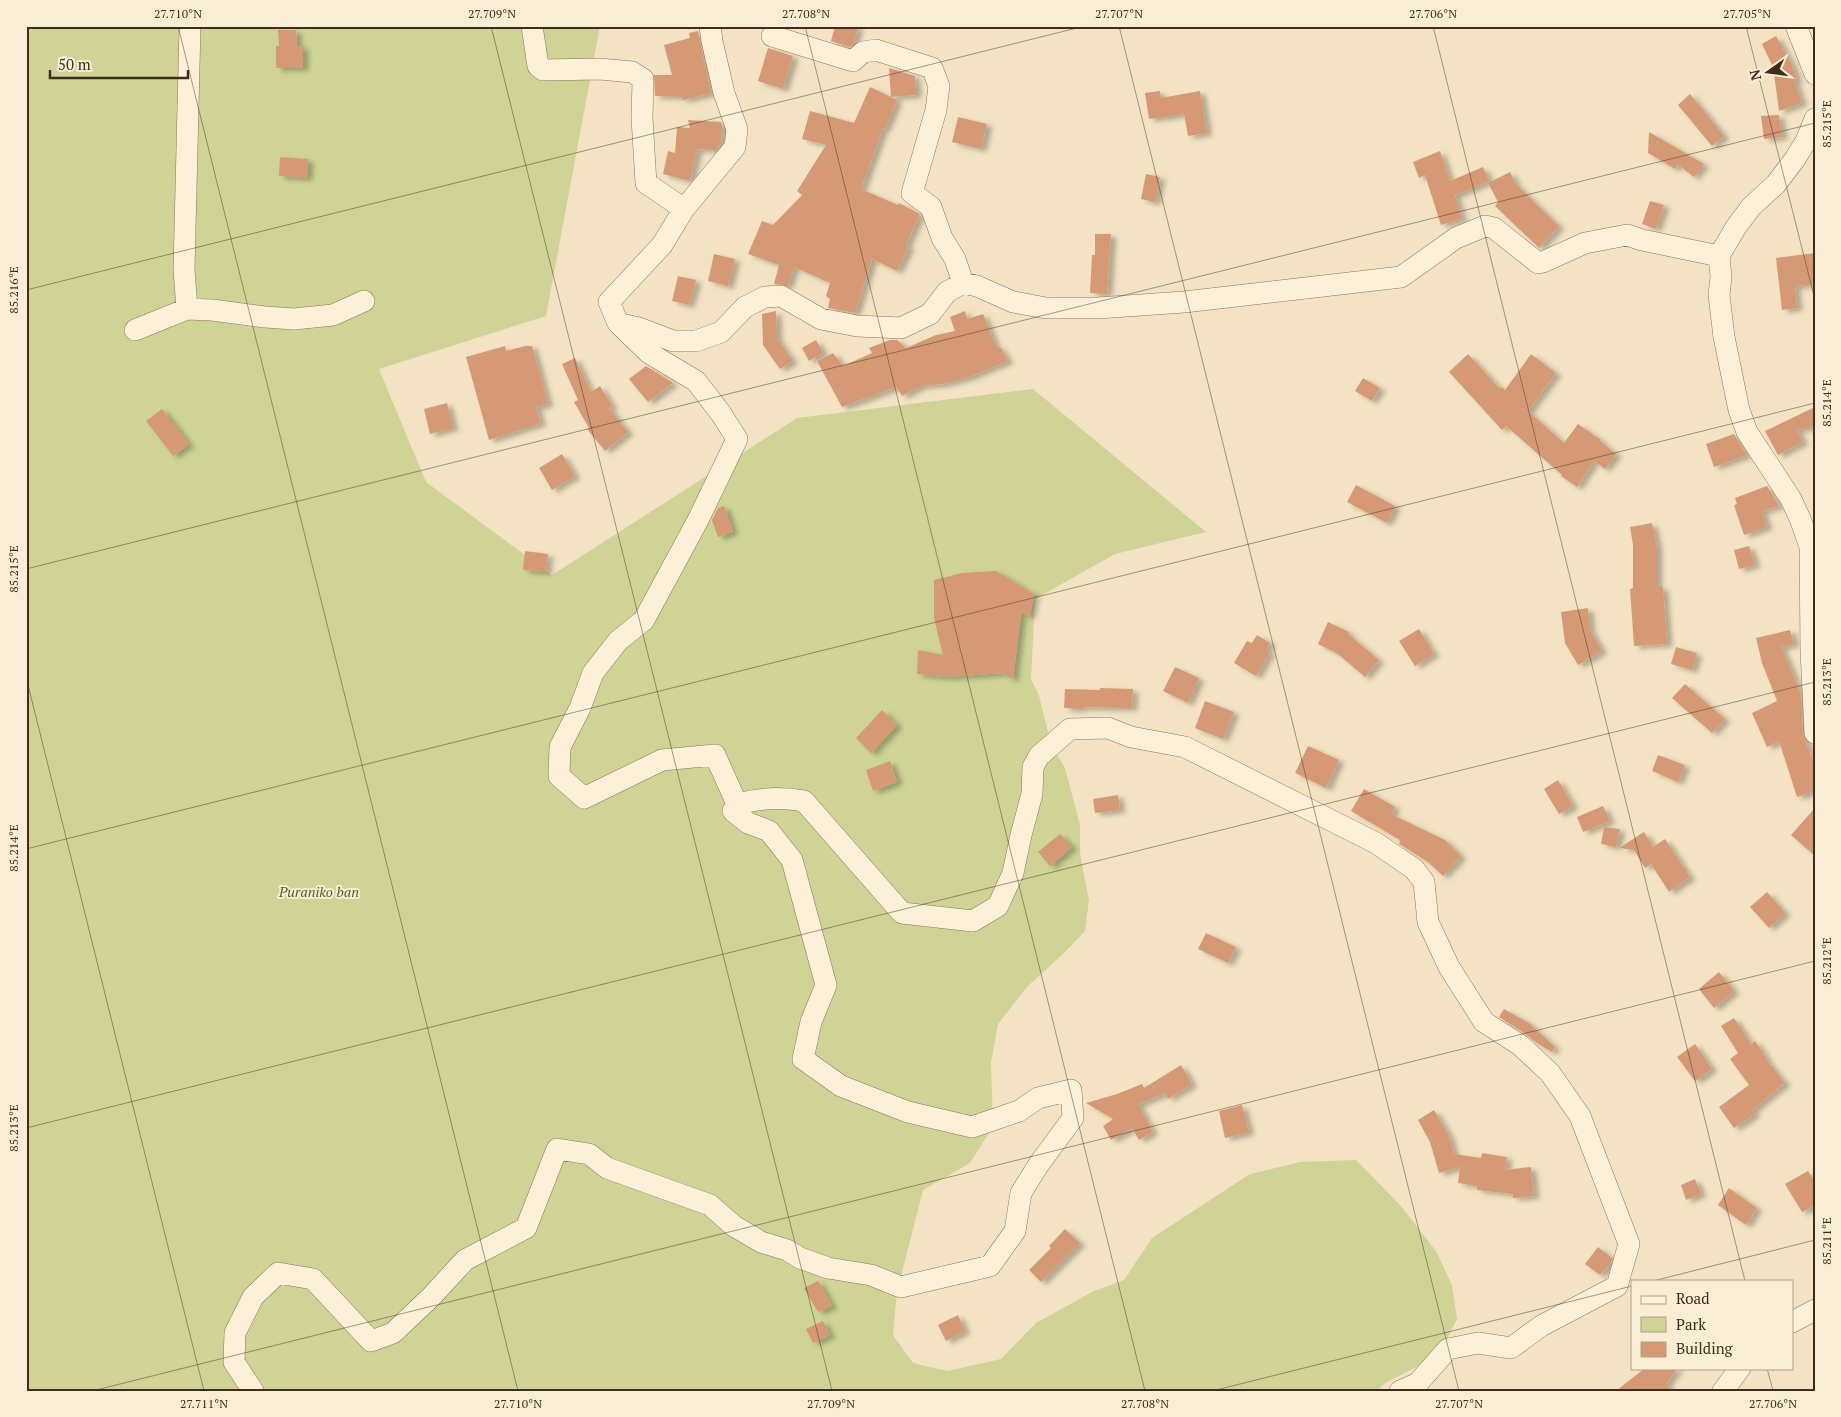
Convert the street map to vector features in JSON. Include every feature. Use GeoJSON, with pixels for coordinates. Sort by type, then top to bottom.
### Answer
{"type":"FeatureCollection","features":[{"type":"Feature","properties":{"kind":"street"},"geometry":{"type":"LineString","coordinates":[[186,309],[184,270],[190,26]]}},
{"type":"Feature","properties":{"kind":"street"},"geometry":{"type":"LineString","coordinates":[[532,26],[538,66],[543,70],[600,69],[624,71],[632,72],[643,79],[642,118],[646,183],[684,209]]}},
{"type":"Feature","properties":{"kind":"street"},"geometry":{"type":"LineString","coordinates":[[710,26],[724,93],[737,129],[736,147],[684,209],[662,245],[609,302],[618,323],[649,353],[696,381],[722,415],[737,439],[698,520],[644,620],[618,641],[593,673],[580,708],[560,746],[559,776],[584,798],[662,760],[714,755],[737,804]]}},
{"type":"Feature","properties":{"kind":"street"},"geometry":{"type":"LineString","coordinates":[[1796,26],[1815,74]]}},
{"type":"Feature","properties":{"kind":"street"},"geometry":{"type":"LineString","coordinates":[[772,36],[853,60],[863,52],[876,50],[932,68],[939,86],[936,110],[912,193],[931,207],[942,238],[955,259],[963,283]]}},
{"type":"Feature","properties":{"kind":"street"},"geometry":{"type":"LineString","coordinates":[[1815,119],[1806,141],[1795,159],[1776,184],[1751,207],[1736,227],[1719,256],[1720,304],[1724,337],[1739,410],[1747,432],[1791,499],[1810,547],[1815,733]]}},
{"type":"Feature","properties":{"kind":"street"},"geometry":{"type":"LineString","coordinates":[[618,323],[639,328],[673,341],[696,340],[721,332],[745,306],[765,297],[781,296],[821,319],[857,326],[901,328],[930,314],[947,292],[963,283],[977,286],[1013,302],[1046,308],[1098,308],[1184,302],[1401,277],[1456,238],[1484,226],[1494,228],[1538,263],[1585,243],[1627,235],[1719,256]]}},
{"type":"Feature","properties":{"kind":"street"},"geometry":{"type":"LineString","coordinates":[[135,330],[186,309],[294,319],[333,315],[364,300]]}},
{"type":"Feature","properties":{"kind":"street"},"geometry":{"type":"LineString","coordinates":[[253,1391],[234,1362],[235,1333],[253,1297],[278,1273],[313,1278],[371,1341],[392,1333],[432,1296],[465,1260],[526,1228],[556,1149],[589,1154],[607,1168],[710,1205],[734,1226],[761,1242],[786,1250],[800,1258],[828,1268],[871,1275],[901,1287],[990,1266],[1015,1232],[1021,1193],[1039,1164],[1073,1118],[1071,1090],[1038,1098],[1018,1111],[972,1128],[908,1112],[841,1086],[803,1059],[811,1022],[826,985],[792,860],[769,831],[748,823],[733,811],[737,804],[760,799],[779,797],[804,801],[902,913],[973,921],[998,906],[1013,873],[1032,794],[1033,767],[1038,756],[1070,729],[1108,728],[1131,737],[1185,746],[1376,843],[1414,868],[1424,882],[1428,922],[1449,967],[1484,1022],[1520,1045],[1550,1073],[1580,1116],[1630,1244],[1617,1286],[1541,1326],[1512,1348],[1478,1344],[1448,1349],[1418,1383],[1400,1391]]}},
{"type":"Feature","properties":{"kind":"street"},"geometry":{"type":"LineString","coordinates":[[1794,1321],[1815,1310]]}},
{"type":"Feature","properties":{"kind":"street"},"geometry":{"type":"LineString","coordinates":[[1723,1391],[1739,1370]]}},
{"type":"Feature","properties":{"kind":"green space","name":"Puraniko ban"},"geometry":{"type":"Polygon","coordinates":[[[26,26],[600,26],[546,316],[379,369],[426,482],[552,575],[797,418],[1033,389],[1206,532],[1115,554],[1035,599],[1031,679],[1039,696],[1051,744],[1065,768],[1080,825],[1080,854],[1089,900],[1085,931],[1027,987],[998,1024],[991,1063],[993,1127],[970,1163],[923,1190],[897,1292],[893,1335],[913,1363],[947,1371],[1001,1359],[1036,1323],[1094,1291],[1124,1280],[1152,1238],[1250,1174],[1300,1162],[1356,1160],[1400,1205],[1436,1251],[1452,1285],[1457,1319],[1438,1356],[1385,1383],[1377,1391],[26,1391],[26,26]]]}},
{"type":"Feature","properties":{"kind":"building"},"geometry":{"type":"Polygon","coordinates":[[[835,26],[858,26],[854,43],[850,47],[831,41],[835,26]]]}},
{"type":"Feature","properties":{"kind":"building"},"geometry":{"type":"Polygon","coordinates":[[[278,30],[296,30],[297,46],[303,46],[303,68],[276,68],[276,46],[279,46],[278,30]]]}},
{"type":"Feature","properties":{"kind":"building"},"geometry":{"type":"Polygon","coordinates":[[[698,31],[711,93],[683,100],[683,97],[655,96],[654,75],[672,75],[664,45],[690,38],[689,33],[698,31]]]}},
{"type":"Feature","properties":{"kind":"building"},"geometry":{"type":"Polygon","coordinates":[[[1776,36],[1792,65],[1797,81],[1794,81],[1802,103],[1779,111],[1773,67],[1762,44],[1776,36]]]}},
{"type":"Feature","properties":{"kind":"building"},"geometry":{"type":"Polygon","coordinates":[[[768,48],[793,56],[783,89],[758,81],[768,48]]]}},
{"type":"Feature","properties":{"kind":"building"},"geometry":{"type":"Polygon","coordinates":[[[889,68],[915,76],[916,95],[891,97],[889,68]]]}},
{"type":"Feature","properties":{"kind":"building"},"geometry":{"type":"Polygon","coordinates":[[[870,87],[897,100],[885,129],[883,128],[861,189],[898,205],[899,203],[920,214],[906,245],[909,247],[897,271],[872,259],[855,313],[828,308],[830,299],[826,296],[830,283],[794,267],[788,286],[774,284],[779,265],[748,254],[762,221],[773,225],[802,195],[797,191],[826,145],[802,139],[810,111],[854,123],[870,87]]]}},
{"type":"Feature","properties":{"kind":"building"},"geometry":{"type":"Polygon","coordinates":[[[1160,91],[1161,98],[1200,91],[1207,133],[1188,136],[1184,114],[1149,119],[1145,93],[1160,91]]]}},
{"type":"Feature","properties":{"kind":"building"},"geometry":{"type":"Polygon","coordinates":[[[1690,94],[1724,136],[1712,146],[1678,105],[1690,94]]]}},
{"type":"Feature","properties":{"kind":"building"},"geometry":{"type":"Polygon","coordinates":[[[1779,115],[1782,137],[1764,139],[1761,116],[1779,115]]]}},
{"type":"Feature","properties":{"kind":"building"},"geometry":{"type":"Polygon","coordinates":[[[958,117],[987,124],[981,149],[952,142],[958,117]]]}},
{"type":"Feature","properties":{"kind":"building"},"geometry":{"type":"Polygon","coordinates":[[[688,120],[721,122],[722,125],[721,144],[716,150],[697,149],[690,181],[663,174],[668,151],[675,153],[677,127],[690,128],[688,120]]]}},
{"type":"Feature","properties":{"kind":"building"},"geometry":{"type":"Polygon","coordinates":[[[1649,132],[1704,164],[1694,177],[1677,164],[1675,169],[1648,153],[1649,132]]]}},
{"type":"Feature","properties":{"kind":"building"},"geometry":{"type":"Polygon","coordinates":[[[1440,151],[1450,181],[1483,167],[1489,181],[1455,195],[1462,219],[1441,225],[1425,175],[1419,178],[1413,162],[1440,151]]]}},
{"type":"Feature","properties":{"kind":"building"},"geometry":{"type":"Polygon","coordinates":[[[280,157],[308,159],[307,178],[279,176],[280,157]]]}},
{"type":"Feature","properties":{"kind":"building"},"geometry":{"type":"Polygon","coordinates":[[[1510,172],[1516,184],[1559,226],[1539,248],[1495,206],[1498,202],[1488,183],[1510,172]]]}},
{"type":"Feature","properties":{"kind":"building"},"geometry":{"type":"Polygon","coordinates":[[[1146,174],[1160,177],[1155,202],[1141,199],[1146,174]]]}},
{"type":"Feature","properties":{"kind":"building"},"geometry":{"type":"Polygon","coordinates":[[[1650,201],[1664,205],[1656,229],[1642,224],[1650,201]]]}},
{"type":"Feature","properties":{"kind":"building"},"geometry":{"type":"Polygon","coordinates":[[[1095,234],[1111,234],[1107,294],[1090,293],[1092,255],[1095,255],[1095,234]]]}},
{"type":"Feature","properties":{"kind":"building"},"geometry":{"type":"Polygon","coordinates":[[[1815,253],[1815,284],[1795,286],[1797,308],[1782,310],[1776,258],[1815,253]]]}},
{"type":"Feature","properties":{"kind":"building"},"geometry":{"type":"Polygon","coordinates":[[[714,254],[735,259],[728,286],[708,281],[714,254]]]}},
{"type":"Feature","properties":{"kind":"building"},"geometry":{"type":"Polygon","coordinates":[[[678,276],[696,280],[689,305],[672,301],[678,276]]]}},
{"type":"Feature","properties":{"kind":"building"},"geometry":{"type":"Polygon","coordinates":[[[776,311],[777,338],[793,361],[780,369],[763,345],[762,314],[776,311]]]}},
{"type":"Feature","properties":{"kind":"building"},"geometry":{"type":"Polygon","coordinates":[[[965,311],[967,319],[983,314],[996,347],[1001,348],[1008,361],[969,377],[943,384],[921,386],[902,396],[896,387],[842,407],[817,361],[833,353],[843,366],[872,353],[869,348],[890,340],[897,340],[906,348],[936,335],[955,331],[950,317],[965,311]]]}},
{"type":"Feature","properties":{"kind":"building"},"geometry":{"type":"Polygon","coordinates":[[[816,340],[823,353],[809,361],[802,348],[816,340]]]}},
{"type":"Feature","properties":{"kind":"building"},"geometry":{"type":"Polygon","coordinates":[[[505,346],[506,351],[532,346],[548,404],[536,407],[541,423],[489,440],[466,357],[505,346]]]}},
{"type":"Feature","properties":{"kind":"building"},"geometry":{"type":"Polygon","coordinates":[[[1468,354],[1500,389],[1502,387],[1505,390],[1531,354],[1556,373],[1528,411],[1564,443],[1578,424],[1601,440],[1616,454],[1605,469],[1594,461],[1577,487],[1561,476],[1506,426],[1502,430],[1449,372],[1468,354]]]}},
{"type":"Feature","properties":{"kind":"building"},"geometry":{"type":"Polygon","coordinates":[[[575,358],[591,392],[600,386],[612,406],[609,408],[628,432],[605,451],[587,429],[589,428],[574,402],[578,400],[562,364],[575,358]]]}},
{"type":"Feature","properties":{"kind":"building"},"geometry":{"type":"Polygon","coordinates":[[[646,366],[673,383],[648,402],[629,379],[646,366]]]}},
{"type":"Feature","properties":{"kind":"building"},"geometry":{"type":"Polygon","coordinates":[[[1363,378],[1380,388],[1372,401],[1355,391],[1363,378]]]}},
{"type":"Feature","properties":{"kind":"building"},"geometry":{"type":"Polygon","coordinates":[[[447,403],[453,428],[430,434],[424,409],[447,403]]]}},
{"type":"Feature","properties":{"kind":"building"},"geometry":{"type":"Polygon","coordinates":[[[1815,407],[1815,426],[1797,430],[1803,442],[1778,455],[1765,431],[1815,407]]]}},
{"type":"Feature","properties":{"kind":"building"},"geometry":{"type":"Polygon","coordinates":[[[162,409],[189,444],[173,456],[146,421],[162,409]]]}},
{"type":"Feature","properties":{"kind":"building"},"geometry":{"type":"Polygon","coordinates":[[[1734,434],[1747,455],[1714,467],[1706,444],[1734,434]]]}},
{"type":"Feature","properties":{"kind":"building"},"geometry":{"type":"Polygon","coordinates":[[[562,454],[575,476],[552,490],[539,468],[562,454]]]}},
{"type":"Feature","properties":{"kind":"building"},"geometry":{"type":"Polygon","coordinates":[[[1356,485],[1395,506],[1387,523],[1347,502],[1356,485]]]}},
{"type":"Feature","properties":{"kind":"building"},"geometry":{"type":"Polygon","coordinates":[[[1767,486],[1779,506],[1762,511],[1767,527],[1744,535],[1734,505],[1737,504],[1735,498],[1767,486]]]}},
{"type":"Feature","properties":{"kind":"building"},"geometry":{"type":"Polygon","coordinates":[[[724,506],[733,532],[718,537],[712,520],[718,508],[724,506]]]}},
{"type":"Feature","properties":{"kind":"building"},"geometry":{"type":"Polygon","coordinates":[[[1652,523],[1657,547],[1657,587],[1663,587],[1667,644],[1634,646],[1630,589],[1633,588],[1633,545],[1630,527],[1652,523]]]}},
{"type":"Feature","properties":{"kind":"building"},"geometry":{"type":"Polygon","coordinates":[[[1749,546],[1755,565],[1739,569],[1734,550],[1749,546]]]}},
{"type":"Feature","properties":{"kind":"building"},"geometry":{"type":"Polygon","coordinates":[[[525,551],[548,554],[546,572],[523,570],[525,551]]]}},
{"type":"Feature","properties":{"kind":"building"},"geometry":{"type":"Polygon","coordinates":[[[996,571],[1034,594],[1030,616],[1021,613],[1013,679],[1002,673],[946,677],[917,674],[918,650],[943,655],[934,618],[934,580],[962,573],[996,571]]]}},
{"type":"Feature","properties":{"kind":"building"},"geometry":{"type":"Polygon","coordinates":[[[1588,608],[1590,630],[1602,651],[1578,665],[1565,643],[1561,612],[1588,608]]]}},
{"type":"Feature","properties":{"kind":"building"},"geometry":{"type":"Polygon","coordinates":[[[1328,622],[1349,632],[1348,634],[1379,660],[1365,677],[1338,654],[1318,644],[1328,622]]]}},
{"type":"Feature","properties":{"kind":"building"},"geometry":{"type":"Polygon","coordinates":[[[1419,629],[1434,654],[1415,666],[1399,641],[1419,629]]]}},
{"type":"Feature","properties":{"kind":"building"},"geometry":{"type":"Polygon","coordinates":[[[1790,630],[1794,644],[1781,647],[1801,694],[1803,734],[1815,766],[1815,791],[1797,797],[1779,741],[1767,747],[1752,713],[1777,701],[1762,663],[1756,638],[1790,630]]]}},
{"type":"Feature","properties":{"kind":"building"},"geometry":{"type":"Polygon","coordinates":[[[1257,635],[1270,643],[1266,650],[1270,652],[1256,676],[1234,663],[1247,641],[1252,643],[1257,635]]]}},
{"type":"Feature","properties":{"kind":"building"},"geometry":{"type":"Polygon","coordinates":[[[1676,647],[1697,653],[1692,670],[1671,664],[1676,647]]]}},
{"type":"Feature","properties":{"kind":"building"},"geometry":{"type":"Polygon","coordinates":[[[1175,667],[1199,678],[1188,703],[1163,691],[1175,667]]]}},
{"type":"Feature","properties":{"kind":"building"},"geometry":{"type":"Polygon","coordinates":[[[1685,684],[1725,719],[1712,733],[1672,698],[1685,684]]]}},
{"type":"Feature","properties":{"kind":"building"},"geometry":{"type":"Polygon","coordinates":[[[1100,688],[1133,689],[1132,708],[1064,708],[1065,689],[1100,690],[1100,688]]]}},
{"type":"Feature","properties":{"kind":"building"},"geometry":{"type":"Polygon","coordinates":[[[1205,701],[1234,712],[1223,739],[1195,728],[1205,701]]]}},
{"type":"Feature","properties":{"kind":"building"},"geometry":{"type":"Polygon","coordinates":[[[882,710],[897,725],[871,753],[856,738],[882,710]]]}},
{"type":"Feature","properties":{"kind":"building"},"geometry":{"type":"Polygon","coordinates":[[[1308,746],[1339,760],[1326,788],[1295,773],[1308,746]]]}},
{"type":"Feature","properties":{"kind":"building"},"geometry":{"type":"Polygon","coordinates":[[[1658,755],[1685,765],[1678,782],[1652,771],[1658,755]]]}},
{"type":"Feature","properties":{"kind":"building"},"geometry":{"type":"Polygon","coordinates":[[[890,761],[897,782],[873,791],[866,770],[890,761]]]}},
{"type":"Feature","properties":{"kind":"building"},"geometry":{"type":"Polygon","coordinates":[[[1558,780],[1573,806],[1559,814],[1544,789],[1558,780]]]}},
{"type":"Feature","properties":{"kind":"building"},"geometry":{"type":"Polygon","coordinates":[[[1364,789],[1395,807],[1391,814],[1445,840],[1461,856],[1443,876],[1428,862],[1399,844],[1400,840],[1351,811],[1364,789]]]}},
{"type":"Feature","properties":{"kind":"building"},"geometry":{"type":"Polygon","coordinates":[[[1118,795],[1120,810],[1095,813],[1093,799],[1118,795]]]}},
{"type":"Feature","properties":{"kind":"building"},"geometry":{"type":"Polygon","coordinates":[[[1603,806],[1610,821],[1583,832],[1577,817],[1603,806]]]}},
{"type":"Feature","properties":{"kind":"building"},"geometry":{"type":"Polygon","coordinates":[[[1815,808],[1815,856],[1791,835],[1815,808]]]}},
{"type":"Feature","properties":{"kind":"building"},"geometry":{"type":"Polygon","coordinates":[[[1604,827],[1620,829],[1616,847],[1601,844],[1604,827]]]}},
{"type":"Feature","properties":{"kind":"building"},"geometry":{"type":"Polygon","coordinates":[[[1644,832],[1653,847],[1665,839],[1690,877],[1669,892],[1651,864],[1645,868],[1634,850],[1619,848],[1644,832]]]}},
{"type":"Feature","properties":{"kind":"building"},"geometry":{"type":"Polygon","coordinates":[[[1060,834],[1072,847],[1050,866],[1038,852],[1060,834]]]}},
{"type":"Feature","properties":{"kind":"building"},"geometry":{"type":"Polygon","coordinates":[[[1767,892],[1785,913],[1769,928],[1750,907],[1767,892]]]}},
{"type":"Feature","properties":{"kind":"building"},"geometry":{"type":"Polygon","coordinates":[[[1206,933],[1236,947],[1228,963],[1198,949],[1206,933]]]}},
{"type":"Feature","properties":{"kind":"building"},"geometry":{"type":"Polygon","coordinates":[[[1719,972],[1734,991],[1714,1008],[1699,989],[1719,972]]]}},
{"type":"Feature","properties":{"kind":"building"},"geometry":{"type":"Polygon","coordinates":[[[1504,1009],[1529,1023],[1555,1047],[1552,1052],[1499,1017],[1504,1009]]]}},
{"type":"Feature","properties":{"kind":"building"},"geometry":{"type":"Polygon","coordinates":[[[1734,1018],[1751,1044],[1755,1041],[1765,1058],[1785,1083],[1752,1110],[1755,1114],[1734,1128],[1719,1107],[1749,1085],[1730,1059],[1738,1053],[1721,1026],[1734,1018]]]}},
{"type":"Feature","properties":{"kind":"building"},"geometry":{"type":"Polygon","coordinates":[[[1695,1044],[1712,1069],[1695,1081],[1677,1057],[1695,1044]]]}},
{"type":"Feature","properties":{"kind":"building"},"geometry":{"type":"Polygon","coordinates":[[[1181,1065],[1192,1084],[1168,1099],[1165,1093],[1138,1104],[1153,1132],[1139,1140],[1132,1128],[1111,1140],[1103,1126],[1113,1119],[1086,1103],[1142,1084],[1144,1088],[1181,1065]]]}},
{"type":"Feature","properties":{"kind":"building"},"geometry":{"type":"Polygon","coordinates":[[[1242,1105],[1249,1132],[1225,1138],[1219,1111],[1242,1105]]]}},
{"type":"Feature","properties":{"kind":"building"},"geometry":{"type":"Polygon","coordinates":[[[1434,1110],[1449,1136],[1454,1154],[1481,1158],[1482,1153],[1507,1157],[1505,1170],[1531,1167],[1534,1196],[1513,1198],[1513,1194],[1477,1190],[1477,1186],[1458,1183],[1460,1167],[1439,1173],[1430,1142],[1418,1120],[1434,1110]]]}},
{"type":"Feature","properties":{"kind":"building"},"geometry":{"type":"Polygon","coordinates":[[[1808,1171],[1815,1182],[1815,1205],[1802,1212],[1785,1184],[1808,1171]]]}},
{"type":"Feature","properties":{"kind":"building"},"geometry":{"type":"Polygon","coordinates":[[[1695,1179],[1701,1194],[1686,1200],[1681,1185],[1695,1179]]]}},
{"type":"Feature","properties":{"kind":"building"},"geometry":{"type":"Polygon","coordinates":[[[1729,1188],[1757,1208],[1746,1225],[1718,1205],[1729,1188]]]}},
{"type":"Feature","properties":{"kind":"building"},"geometry":{"type":"Polygon","coordinates":[[[1065,1229],[1080,1243],[1041,1282],[1029,1270],[1051,1248],[1049,1246],[1065,1229]]]}},
{"type":"Feature","properties":{"kind":"building"},"geometry":{"type":"Polygon","coordinates":[[[1598,1247],[1612,1258],[1611,1263],[1600,1275],[1585,1264],[1598,1247]]]}},
{"type":"Feature","properties":{"kind":"building"},"geometry":{"type":"Polygon","coordinates":[[[818,1281],[832,1306],[818,1312],[804,1288],[818,1281]]]}},
{"type":"Feature","properties":{"kind":"building"},"geometry":{"type":"Polygon","coordinates":[[[958,1315],[965,1331],[946,1341],[938,1325],[958,1315]]]}},
{"type":"Feature","properties":{"kind":"building"},"geometry":{"type":"Polygon","coordinates":[[[823,1321],[830,1335],[813,1343],[806,1329],[823,1321]]]}},
{"type":"Feature","properties":{"kind":"building"},"geometry":{"type":"Polygon","coordinates":[[[1642,1370],[1676,1370],[1666,1384],[1671,1391],[1616,1391],[1642,1370]]]}}]}
